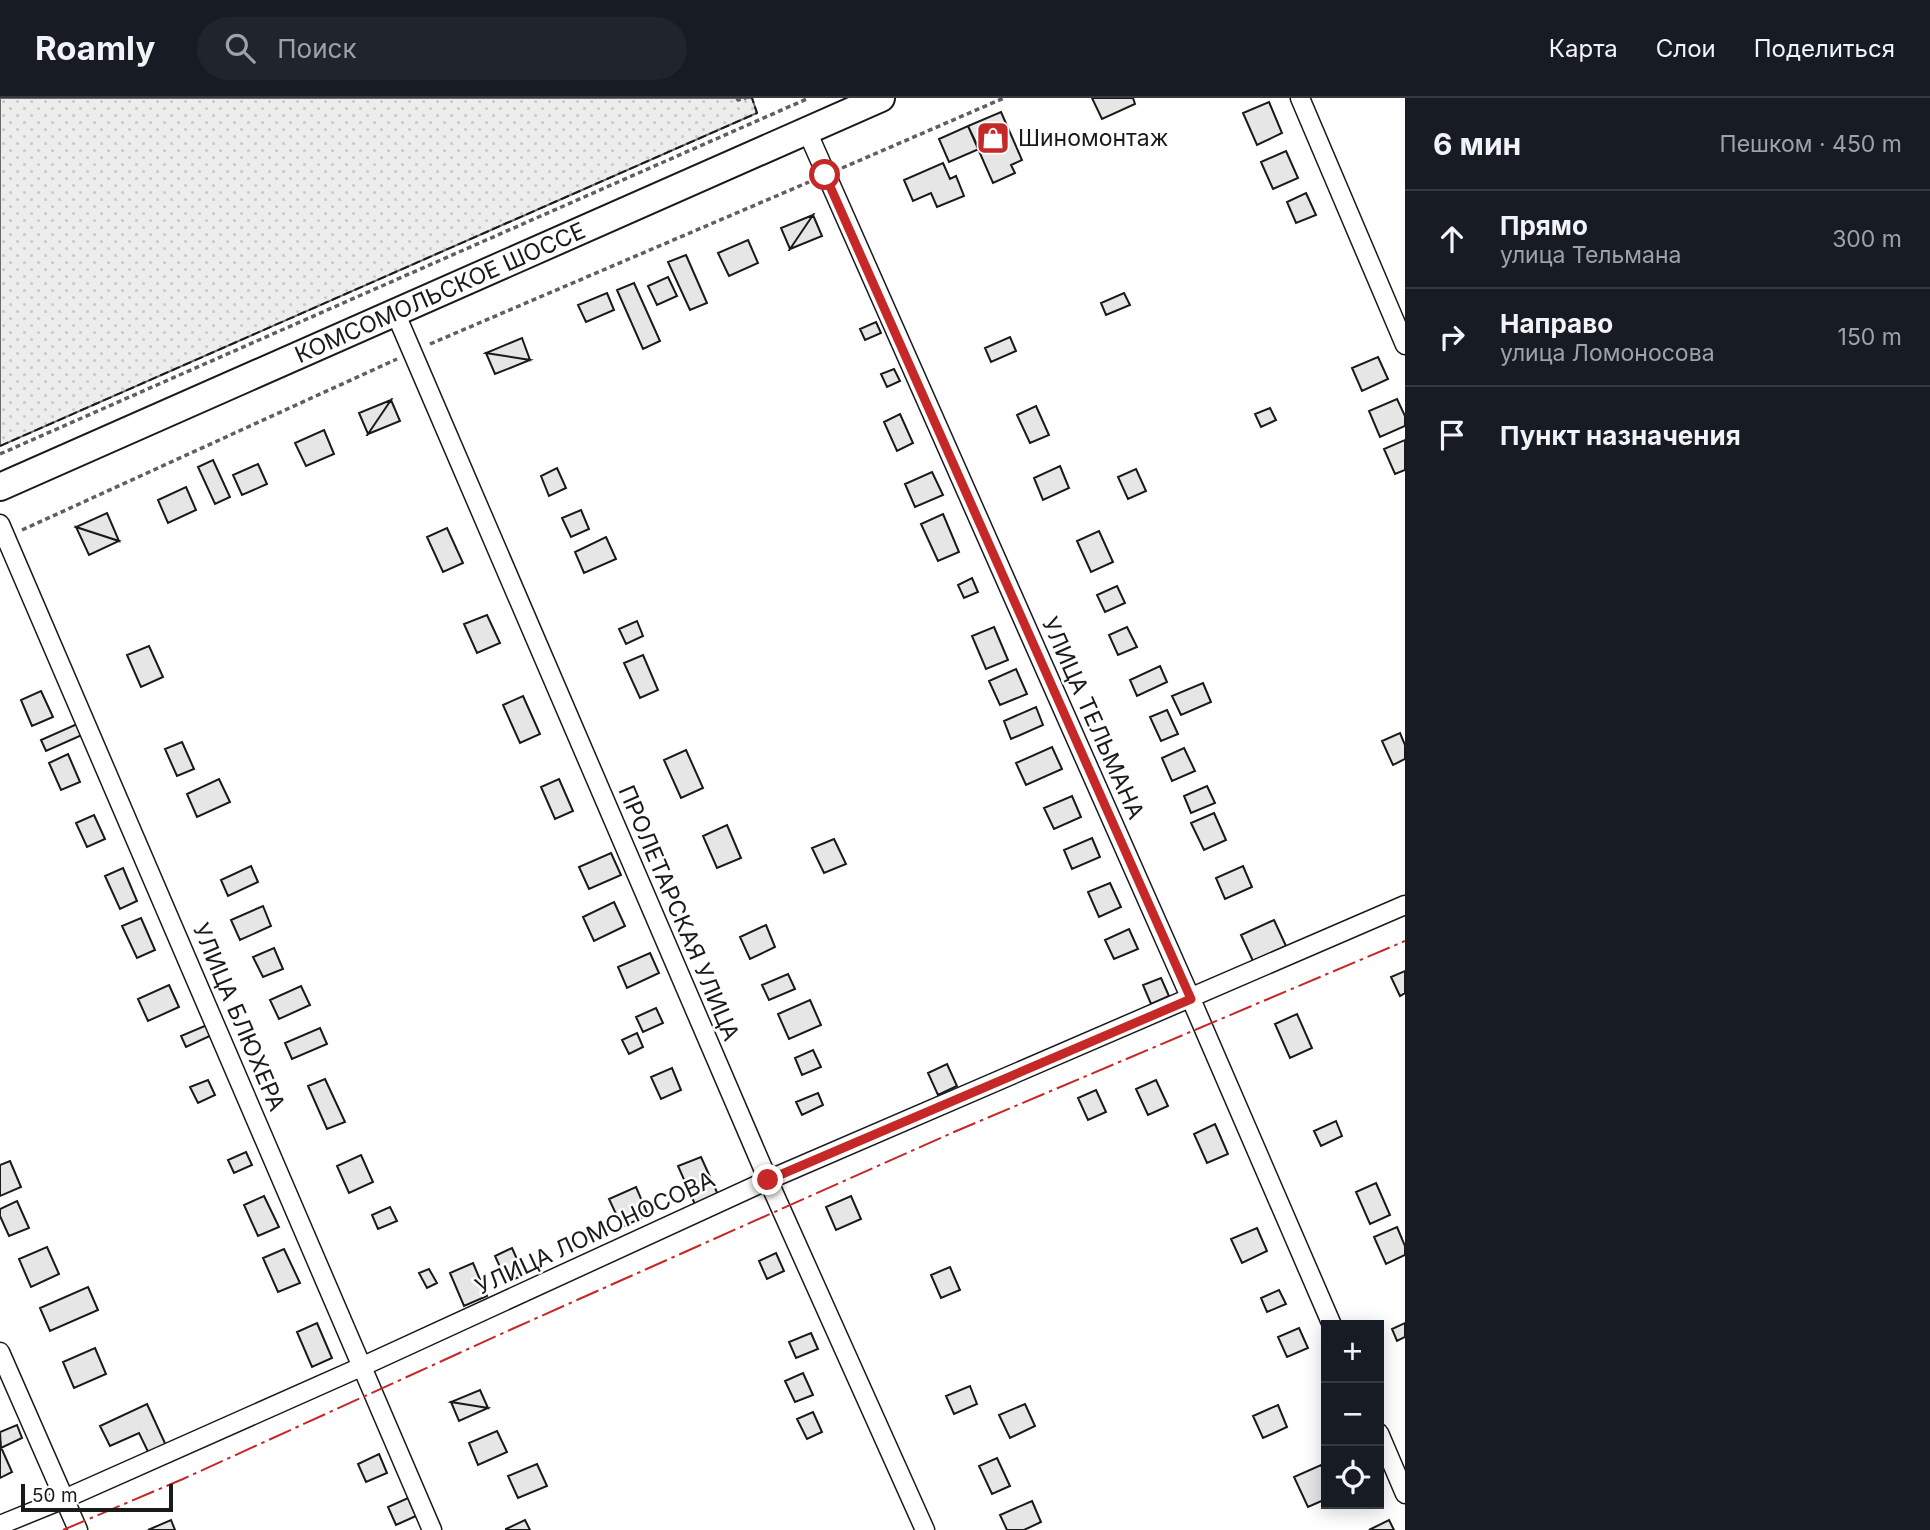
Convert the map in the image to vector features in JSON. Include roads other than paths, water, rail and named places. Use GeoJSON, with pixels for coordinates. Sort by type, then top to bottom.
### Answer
{"type":"FeatureCollection","features":[{"type":"Feature","properties":{"kind":"main road","name":"КОМСОМОЛЬСКОЕ ШОССЕ"},"geometry":{"type":"LineString","coordinates":[[0,487],[881,98]]}},
{"type":"Feature","properties":{"kind":"street"},"geometry":{"type":"LineString","coordinates":[[1300,98],[1405,345]]}},
{"type":"Feature","properties":{"kind":"street","name":"УЛИЦА ТЕЛЬМАНА"},"geometry":{"type":"LineString","coordinates":[[807,131],[1191,999],[1330,1320]]}},
{"type":"Feature","properties":{"kind":"street","name":"ПРОЛЕТАРСКАЯ УЛИЦА"},"geometry":{"type":"LineString","coordinates":[[396,312],[768,1180],[925,1530]]}},
{"type":"Feature","properties":{"kind":"street","name":"УЛИЦА БЛЮХЕРА"},"geometry":{"type":"LineString","coordinates":[[0,524],[432,1530]]}},
{"type":"Feature","properties":{"kind":"street","name":"УЛИЦА ЛОМОНОСОВА"},"geometry":{"type":"LineString","coordinates":[[0,1525],[361,1367],[768,1180],[1405,905]]}},
{"type":"Feature","properties":{"kind":"street"},"geometry":{"type":"LineString","coordinates":[[0,1352],[78,1530]]}},
{"type":"Feature","properties":{"kind":"street"},"geometry":{"type":"LineString","coordinates":[[1384,1445],[1405,1494]]}},
{"type":"Feature","properties":{"kind":"place","name":"Шиномонтаж"},"geometry":{"type":"Point","coordinates":[993,138]}}]}
